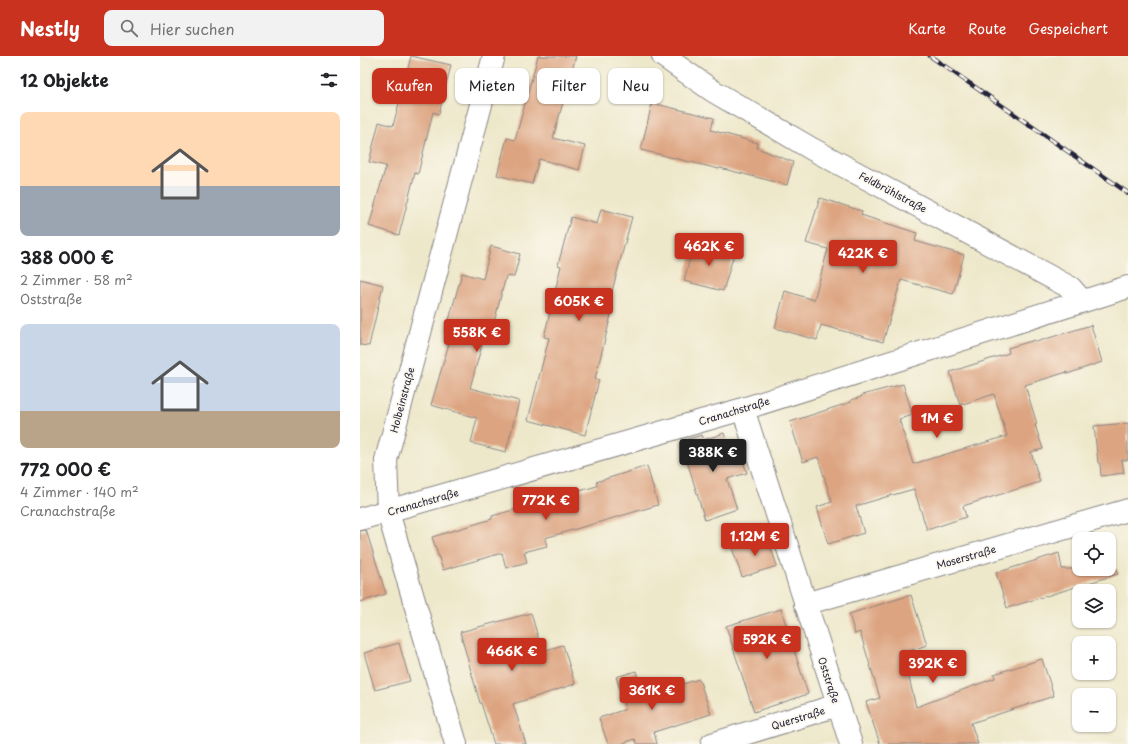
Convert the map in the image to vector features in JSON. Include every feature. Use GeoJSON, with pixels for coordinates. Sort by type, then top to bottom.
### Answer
{"type":"FeatureCollection","features":[{"type":"Feature","properties":{"kind":"street","name":"Holbeinstraße"},"geometry":{"type":"LineString","coordinates":[[456,744],[388,512],[386,460],[494,56]]}},
{"type":"Feature","properties":{"kind":"street","name":"Feldbrühlstraße"},"geometry":{"type":"LineString","coordinates":[[663,56],[713,91],[806,145],[1072,288],[1082,301]]}},
{"type":"Feature","properties":{"kind":"street"},"geometry":{"type":"LineString","coordinates":[[1082,301],[1128,286]]}},
{"type":"Feature","properties":{"kind":"street","name":"Cranachstraße"},"geometry":{"type":"LineString","coordinates":[[360,519],[743,409],[1082,301]]}},
{"type":"Feature","properties":{"kind":"street","name":"Oststraße"},"geometry":{"type":"LineString","coordinates":[[743,409],[851,744]]}},
{"type":"Feature","properties":{"kind":"street","name":"Moserstraße"},"geometry":{"type":"LineString","coordinates":[[805,604],[1128,510]]}},
{"type":"Feature","properties":{"kind":"street","name":"Querstraße"},"geometry":{"type":"LineString","coordinates":[[712,744],[838,705]]}},
{"type":"Feature","properties":{"kind":"building"},"geometry":{"type":"Polygon","coordinates":[[[411,56],[451,65],[447,81],[447,68],[408,68],[411,56]]]}},
{"type":"Feature","properties":{"kind":"building"},"geometry":{"type":"Polygon","coordinates":[[[538,56],[576,56],[573,68],[537,68],[537,104],[563,104],[553,138],[585,146],[579,170],[539,159],[532,184],[497,175],[507,138],[515,140],[525,104],[529,104],[529,89],[538,56]]]}},
{"type":"Feature","properties":{"kind":"building"},"geometry":{"type":"Polygon","coordinates":[[[399,104],[441,104],[439,114],[433,112],[418,174],[415,173],[399,235],[369,226],[386,166],[369,162],[379,122],[393,126],[399,104]]]}},
{"type":"Feature","properties":{"kind":"building"},"geometry":{"type":"Polygon","coordinates":[[[652,104],[656,104],[714,118],[711,130],[758,143],[757,148],[793,162],[787,185],[641,150],[652,104]]]}},
{"type":"Feature","properties":{"kind":"building"},"geometry":{"type":"Polygon","coordinates":[[[820,198],[862,211],[861,215],[917,233],[915,241],[964,255],[953,294],[901,280],[883,342],[821,325],[817,340],[775,328],[785,291],[814,300],[828,249],[806,243],[820,198]]]}},
{"type":"Feature","properties":{"kind":"building"},"geometry":{"type":"Polygon","coordinates":[[[601,209],[632,217],[608,306],[613,307],[595,379],[599,380],[585,435],[528,420],[549,338],[544,337],[561,266],[558,265],[571,217],[597,224],[601,209]]]}},
{"type":"Feature","properties":{"kind":"building"},"geometry":{"type":"Polygon","coordinates":[[[694,243],[734,254],[723,291],[684,281],[694,243]]]}},
{"type":"Feature","properties":{"kind":"building"},"geometry":{"type":"Polygon","coordinates":[[[491,246],[520,254],[514,277],[506,276],[489,342],[483,341],[470,388],[519,401],[506,452],[471,443],[477,418],[431,405],[452,333],[446,331],[462,273],[483,279],[491,246]]]}},
{"type":"Feature","properties":{"kind":"building"},"geometry":{"type":"Polygon","coordinates":[[[360,279],[383,285],[369,346],[360,345],[360,279]]]}},
{"type":"Feature","properties":{"kind":"building"},"geometry":{"type":"Polygon","coordinates":[[[1091,325],[1102,362],[1067,374],[1067,372],[1025,385],[1037,424],[1035,425],[1043,449],[1031,452],[1040,482],[963,506],[966,517],[927,530],[914,489],[889,496],[856,506],[864,533],[828,544],[817,507],[832,502],[818,457],[803,462],[790,422],[851,402],[851,400],[861,397],[862,395],[903,384],[913,415],[899,419],[913,464],[1007,436],[994,394],[960,405],[950,372],[1009,353],[1008,348],[1035,340],[1036,342],[1091,325]]]}},
{"type":"Feature","properties":{"kind":"building"},"geometry":{"type":"Polygon","coordinates":[[[1128,423],[1128,460],[1122,460],[1124,473],[1101,476],[1094,426],[1128,423]]]}},
{"type":"Feature","properties":{"kind":"building"},"geometry":{"type":"Polygon","coordinates":[[[724,433],[729,451],[739,448],[747,473],[727,479],[737,509],[705,520],[681,441],[702,435],[704,440],[724,433]]]}},
{"type":"Feature","properties":{"kind":"building"},"geometry":{"type":"Polygon","coordinates":[[[647,466],[658,505],[545,538],[547,546],[524,552],[527,562],[506,568],[502,553],[443,570],[432,537],[492,519],[492,516],[597,486],[596,482],[647,466]]]}},
{"type":"Feature","properties":{"kind":"building"},"geometry":{"type":"Polygon","coordinates":[[[366,530],[386,594],[360,602],[360,531],[366,530]]]}},
{"type":"Feature","properties":{"kind":"building"},"geometry":{"type":"Polygon","coordinates":[[[767,536],[777,566],[742,577],[732,548],[767,536]]]}},
{"type":"Feature","properties":{"kind":"building"},"geometry":{"type":"Polygon","coordinates":[[[1059,553],[1062,569],[1072,569],[1072,576],[1111,576],[1085,584],[1072,584],[1072,588],[1007,608],[996,573],[1059,553]]]}},
{"type":"Feature","properties":{"kind":"building"},"geometry":{"type":"Polygon","coordinates":[[[911,595],[927,645],[903,653],[916,707],[995,678],[994,674],[1042,659],[1054,696],[971,723],[978,744],[880,744],[866,702],[880,698],[860,632],[855,634],[849,614],[911,595]]]}},
{"type":"Feature","properties":{"kind":"building"},"geometry":{"type":"Polygon","coordinates":[[[781,609],[808,694],[754,712],[726,626],[781,609]]]}},
{"type":"Feature","properties":{"kind":"building"},"geometry":{"type":"Polygon","coordinates":[[[531,613],[542,651],[563,645],[575,684],[513,704],[526,744],[494,744],[480,703],[460,632],[531,613]]]}},
{"type":"Feature","properties":{"kind":"building"},"geometry":{"type":"Polygon","coordinates":[[[399,643],[410,681],[375,690],[364,653],[399,643]]]}},
{"type":"Feature","properties":{"kind":"building"},"geometry":{"type":"Polygon","coordinates":[[[636,671],[643,696],[699,679],[711,714],[654,732],[657,744],[637,744],[635,739],[621,744],[608,744],[599,718],[626,709],[616,677],[636,671]]]}},
{"type":"Feature","properties":{"kind":"railway"},"geometry":{"type":"LineString","coordinates":[[930,56],[1128,193]]}}]}
